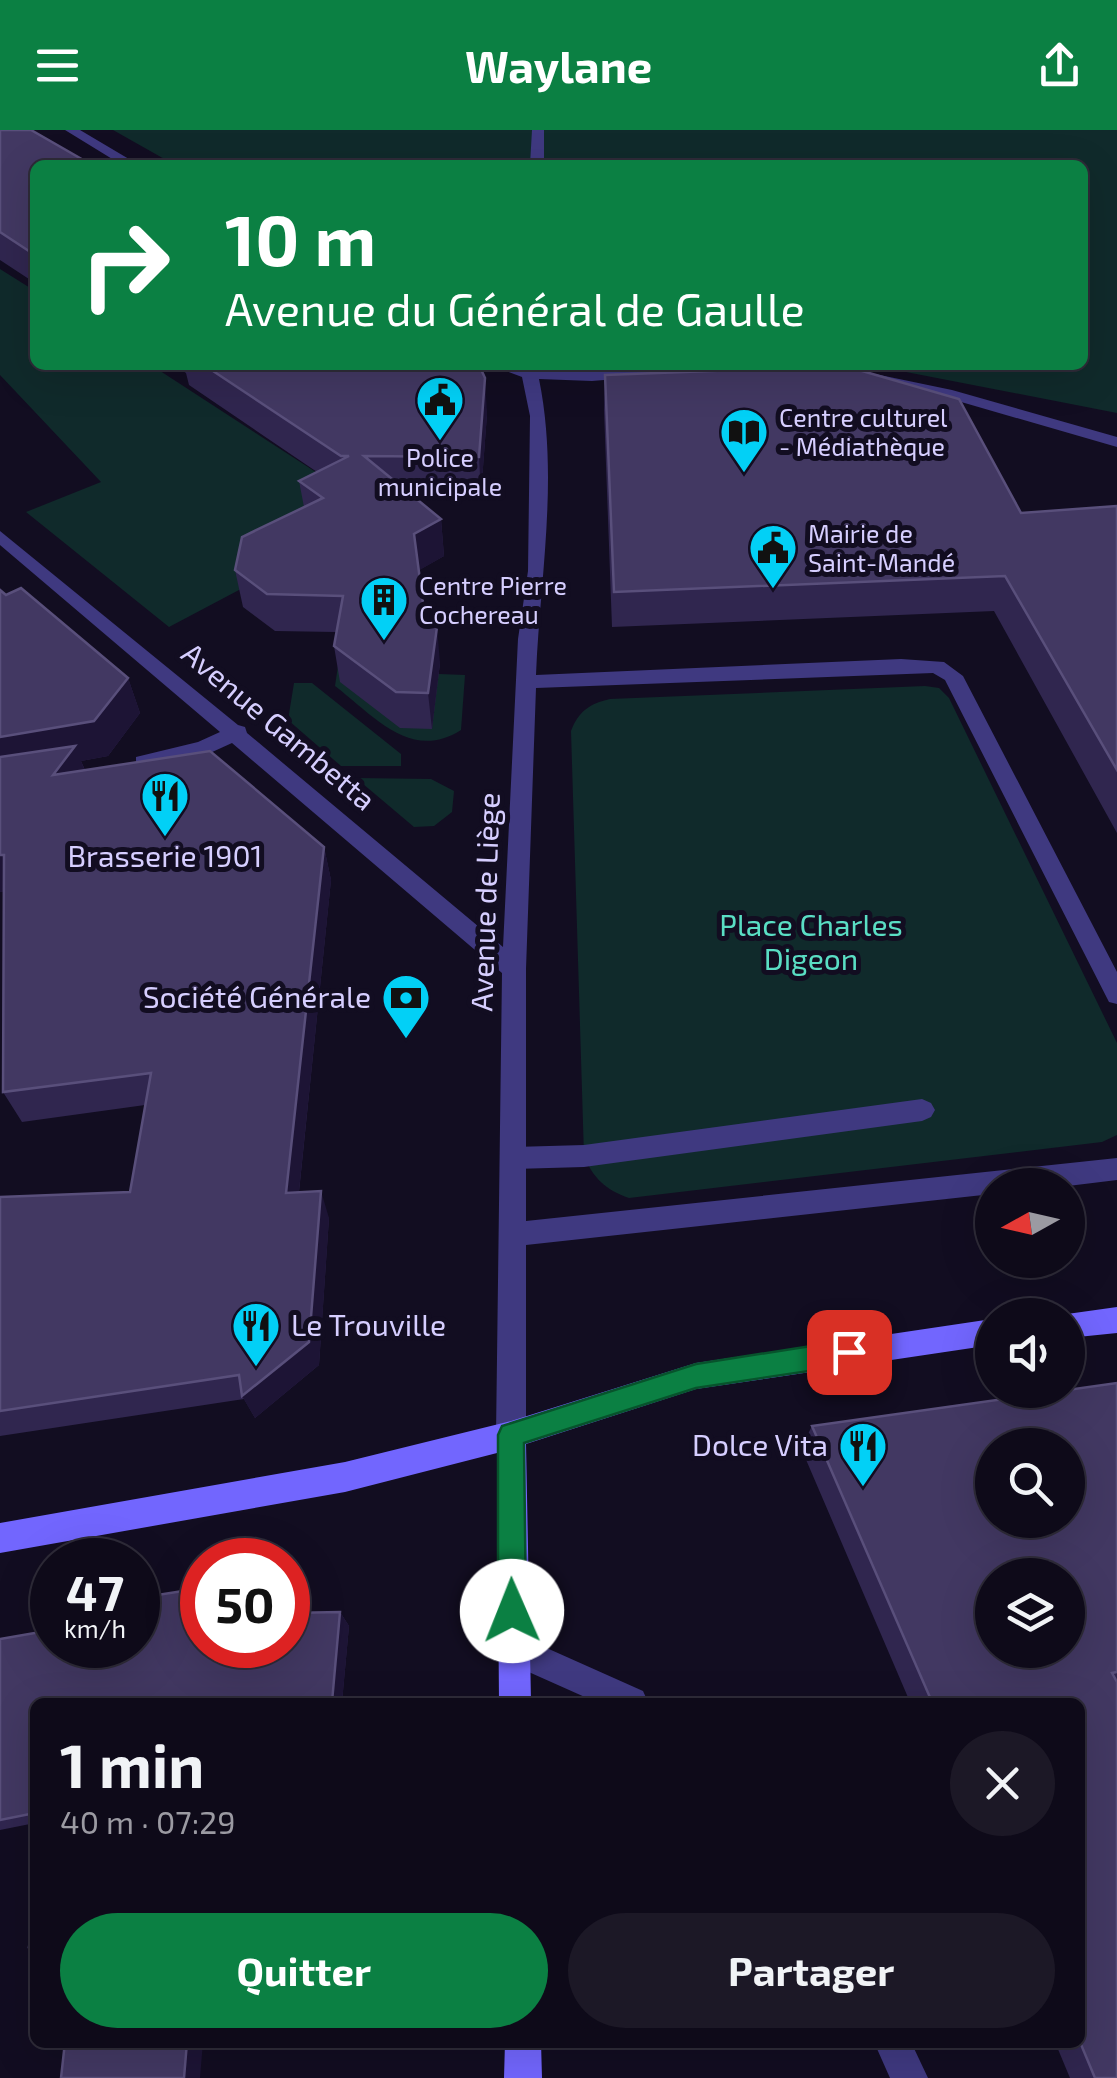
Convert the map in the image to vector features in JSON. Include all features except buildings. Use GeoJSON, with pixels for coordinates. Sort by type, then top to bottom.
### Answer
{"type":"FeatureCollection","features":[{"type":"Feature","properties":{"kind":"main road"},"geometry":{"type":"LineString","coordinates":[[1085,1323],[1117,1320]]}},
{"type":"Feature","properties":{"kind":"main road"},"geometry":{"type":"LineString","coordinates":[[0,1538],[345,1477],[511,1435],[696,1376],[975,1335]]}},
{"type":"Feature","properties":{"kind":"main road"},"geometry":{"type":"LineString","coordinates":[[511,1435],[514,1698]]}},
{"type":"Feature","properties":{"kind":"main road"},"geometry":{"type":"LineString","coordinates":[[523,2048],[523,2078]]}},
{"type":"Feature","properties":{"kind":"street"},"geometry":{"type":"LineString","coordinates":[[71,130],[123,160]]}},
{"type":"Feature","properties":{"kind":"street"},"geometry":{"type":"LineString","coordinates":[[537,160],[538,130]]}},
{"type":"Feature","properties":{"kind":"street","name":"Avenue de Liège"},"geometry":{"type":"LineString","coordinates":[[511,1435],[516,1234],[514,969],[526,682],[536,571],[538,416],[528,370]]}},
{"type":"Feature","properties":{"kind":"street"},"geometry":{"type":"LineString","coordinates":[[534,370],[583,379],[685,370]]}},
{"type":"Feature","properties":{"kind":"street"},"geometry":{"type":"LineString","coordinates":[[788,370],[845,374],[946,393],[1117,442]]}},
{"type":"Feature","properties":{"kind":"street","name":"Avenue Gambetta"},"geometry":{"type":"LineString","coordinates":[[0,536],[238,732],[514,969]]}},
{"type":"Feature","properties":{"kind":"street"},"geometry":{"type":"LineString","coordinates":[[526,682],[901,665],[937,668],[953,676],[1117,995]]}},
{"type":"Feature","properties":{"kind":"street"},"geometry":{"type":"LineString","coordinates":[[128,765],[203,748],[238,732]]}},
{"type":"Feature","properties":{"kind":"street"},"geometry":{"type":"LineString","coordinates":[[514,1158],[600,1154],[922,1110]]}},
{"type":"Feature","properties":{"kind":"street"},"geometry":{"type":"LineString","coordinates":[[516,1234],[1117,1169]]}},
{"type":"Feature","properties":{"kind":"street"},"geometry":{"type":"LineString","coordinates":[[513,1649],[623,1698]]}},
{"type":"Feature","properties":{"kind":"street"},"geometry":{"type":"LineString","coordinates":[[895,2048],[909,2078]]}},
{"type":"Feature","properties":{"kind":"green space"},"geometry":{"type":"Polygon","coordinates":[[[113,130],[1117,130],[1117,413],[896,370],[1088,370],[1088,160],[166,160],[113,130]]]}},
{"type":"Feature","properties":{"kind":"green space"},"geometry":{"type":"Polygon","coordinates":[[[0,269],[30,288],[30,370],[159,370],[345,491],[290,563],[169,627],[26,512],[101,482],[0,375],[0,269]]]}},
{"type":"Feature","properties":{"kind":"green space"},"geometry":{"type":"Polygon","coordinates":[[[341,645],[439,674],[465,675],[461,730],[443,739],[426,741],[409,738],[379,722],[335,686],[341,645]]]}},
{"type":"Feature","properties":{"kind":"green space"},"geometry":{"type":"Polygon","coordinates":[[[294,683],[312,683],[401,754],[401,766],[341,766],[288,720],[294,683]]]}},
{"type":"Feature","properties":{"kind":"green space","name":"Place Charles Digeon"},"geometry":{"type":"Polygon","coordinates":[[[939,688],[949,698],[1117,1043],[1117,1135],[1102,1142],[629,1198],[614,1191],[596,1177],[584,1156],[571,731],[581,713],[610,699],[939,688]]]}},
{"type":"Feature","properties":{"kind":"green space"},"geometry":{"type":"Polygon","coordinates":[[[356,778],[431,779],[454,791],[452,812],[434,826],[414,827],[356,778]]]}},
{"type":"Feature","properties":{"kind":"place","name":"Police municipale"},"geometry":{"type":"Point","coordinates":[440,442]}},
{"type":"Feature","properties":{"kind":"place","name":"Centre culturel - Médiathèque"},"geometry":{"type":"Point","coordinates":[744,474]}},
{"type":"Feature","properties":{"kind":"place","name":"Mairie de Saint-Mandé"},"geometry":{"type":"Point","coordinates":[773,590]}},
{"type":"Feature","properties":{"kind":"place","name":"Centre Pierre Cochereau"},"geometry":{"type":"Point","coordinates":[384,642]}},
{"type":"Feature","properties":{"kind":"place","name":"Brasserie 1901"},"geometry":{"type":"Point","coordinates":[165,838]}},
{"type":"Feature","properties":{"kind":"place","name":"Société Générale"},"geometry":{"type":"Point","coordinates":[406,1040]}},
{"type":"Feature","properties":{"kind":"place","name":"Le Trouville"},"geometry":{"type":"Point","coordinates":[256,1368]}},
{"type":"Feature","properties":{"kind":"place","name":"Dolce Vita"},"geometry":{"type":"Point","coordinates":[863,1488]}},
{"type":"Feature","properties":{"kind":"route"},"geometry":{"type":"LineString","coordinates":[[512,1611],[511,1435],[696,1376],[849,1352]]}}]}
